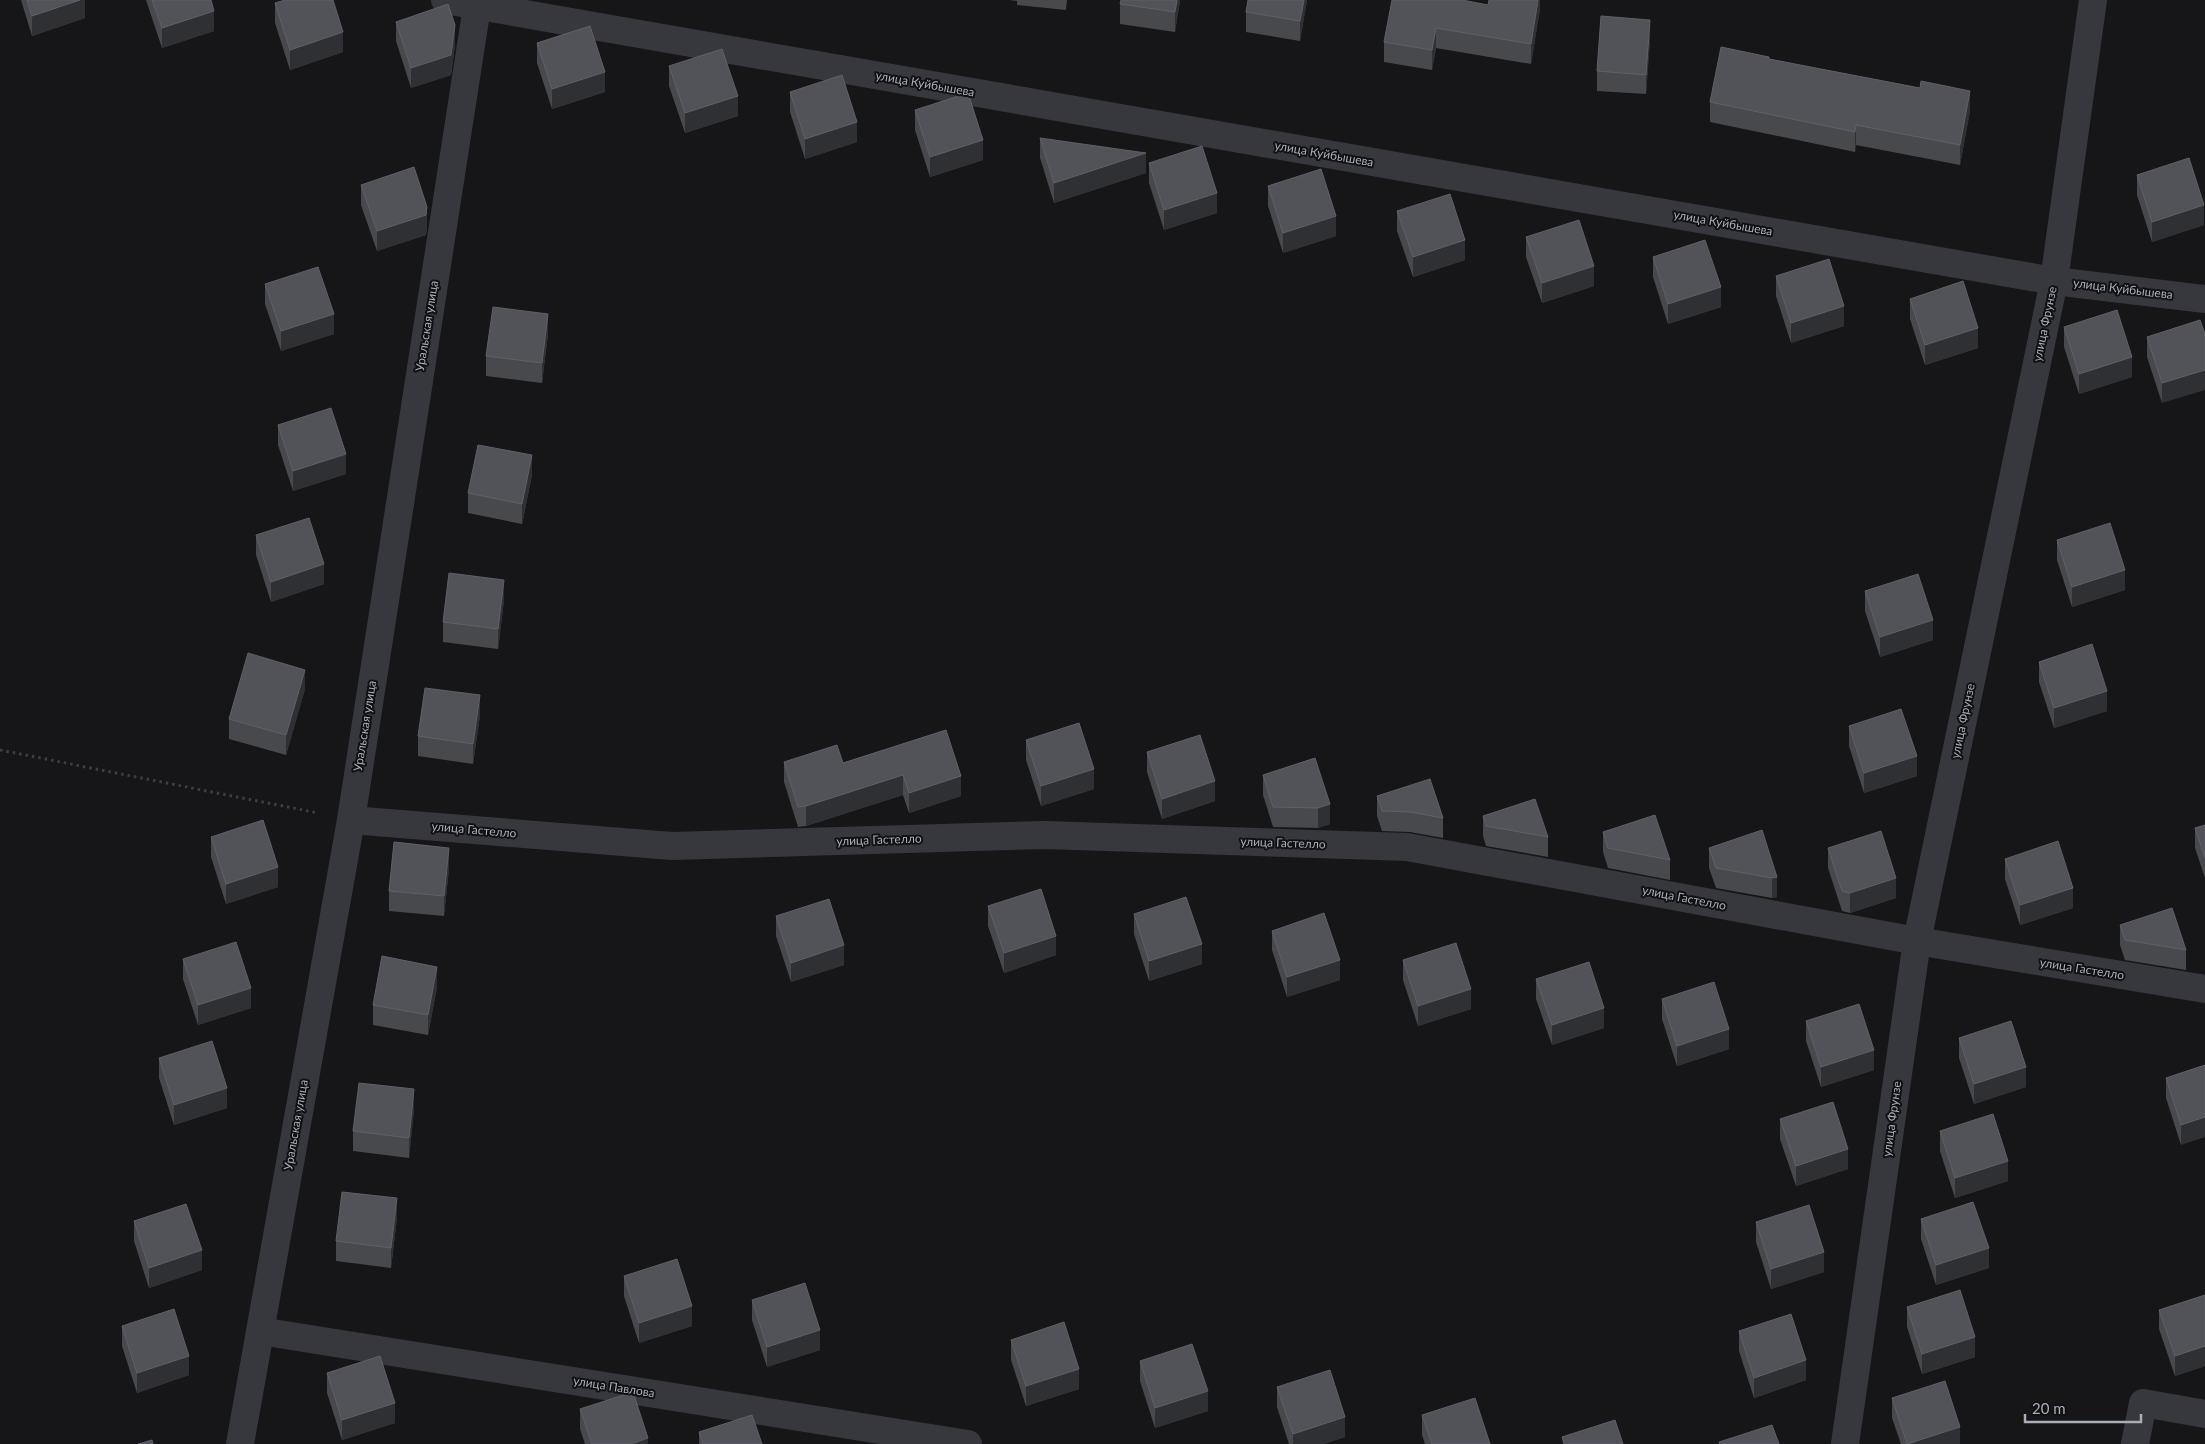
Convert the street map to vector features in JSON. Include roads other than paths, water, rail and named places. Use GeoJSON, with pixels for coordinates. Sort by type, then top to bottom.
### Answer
{"type":"FeatureCollection","features":[{"type":"Feature","properties":{"kind":"street","name":"улица Куйбышева"},"geometry":{"type":"LineString","coordinates":[[445,0],[478,3],[2054,281],[2205,299]]}},
{"type":"Feature","properties":{"kind":"street","name":"улица Фрунзе"},"geometry":{"type":"LineString","coordinates":[[1846,1444],[1918,942],[2054,281],[2093,0]]}},
{"type":"Feature","properties":{"kind":"street","name":"Уральская улица"},"geometry":{"type":"LineString","coordinates":[[240,1444],[351,820],[478,3]]}},
{"type":"Feature","properties":{"kind":"street","name":"улица Гастелло"},"geometry":{"type":"LineString","coordinates":[[351,820],[672,846],[1045,835],[1408,847],[1918,942],[2205,989]]}},
{"type":"Feature","properties":{"kind":"street","name":"улица Павлова"},"geometry":{"type":"LineString","coordinates":[[260,1331],[968,1444]]}},
{"type":"Feature","properties":{"kind":"street"},"geometry":{"type":"LineString","coordinates":[[2135,1444],[2143,1403],[2205,1414]]}}]}
